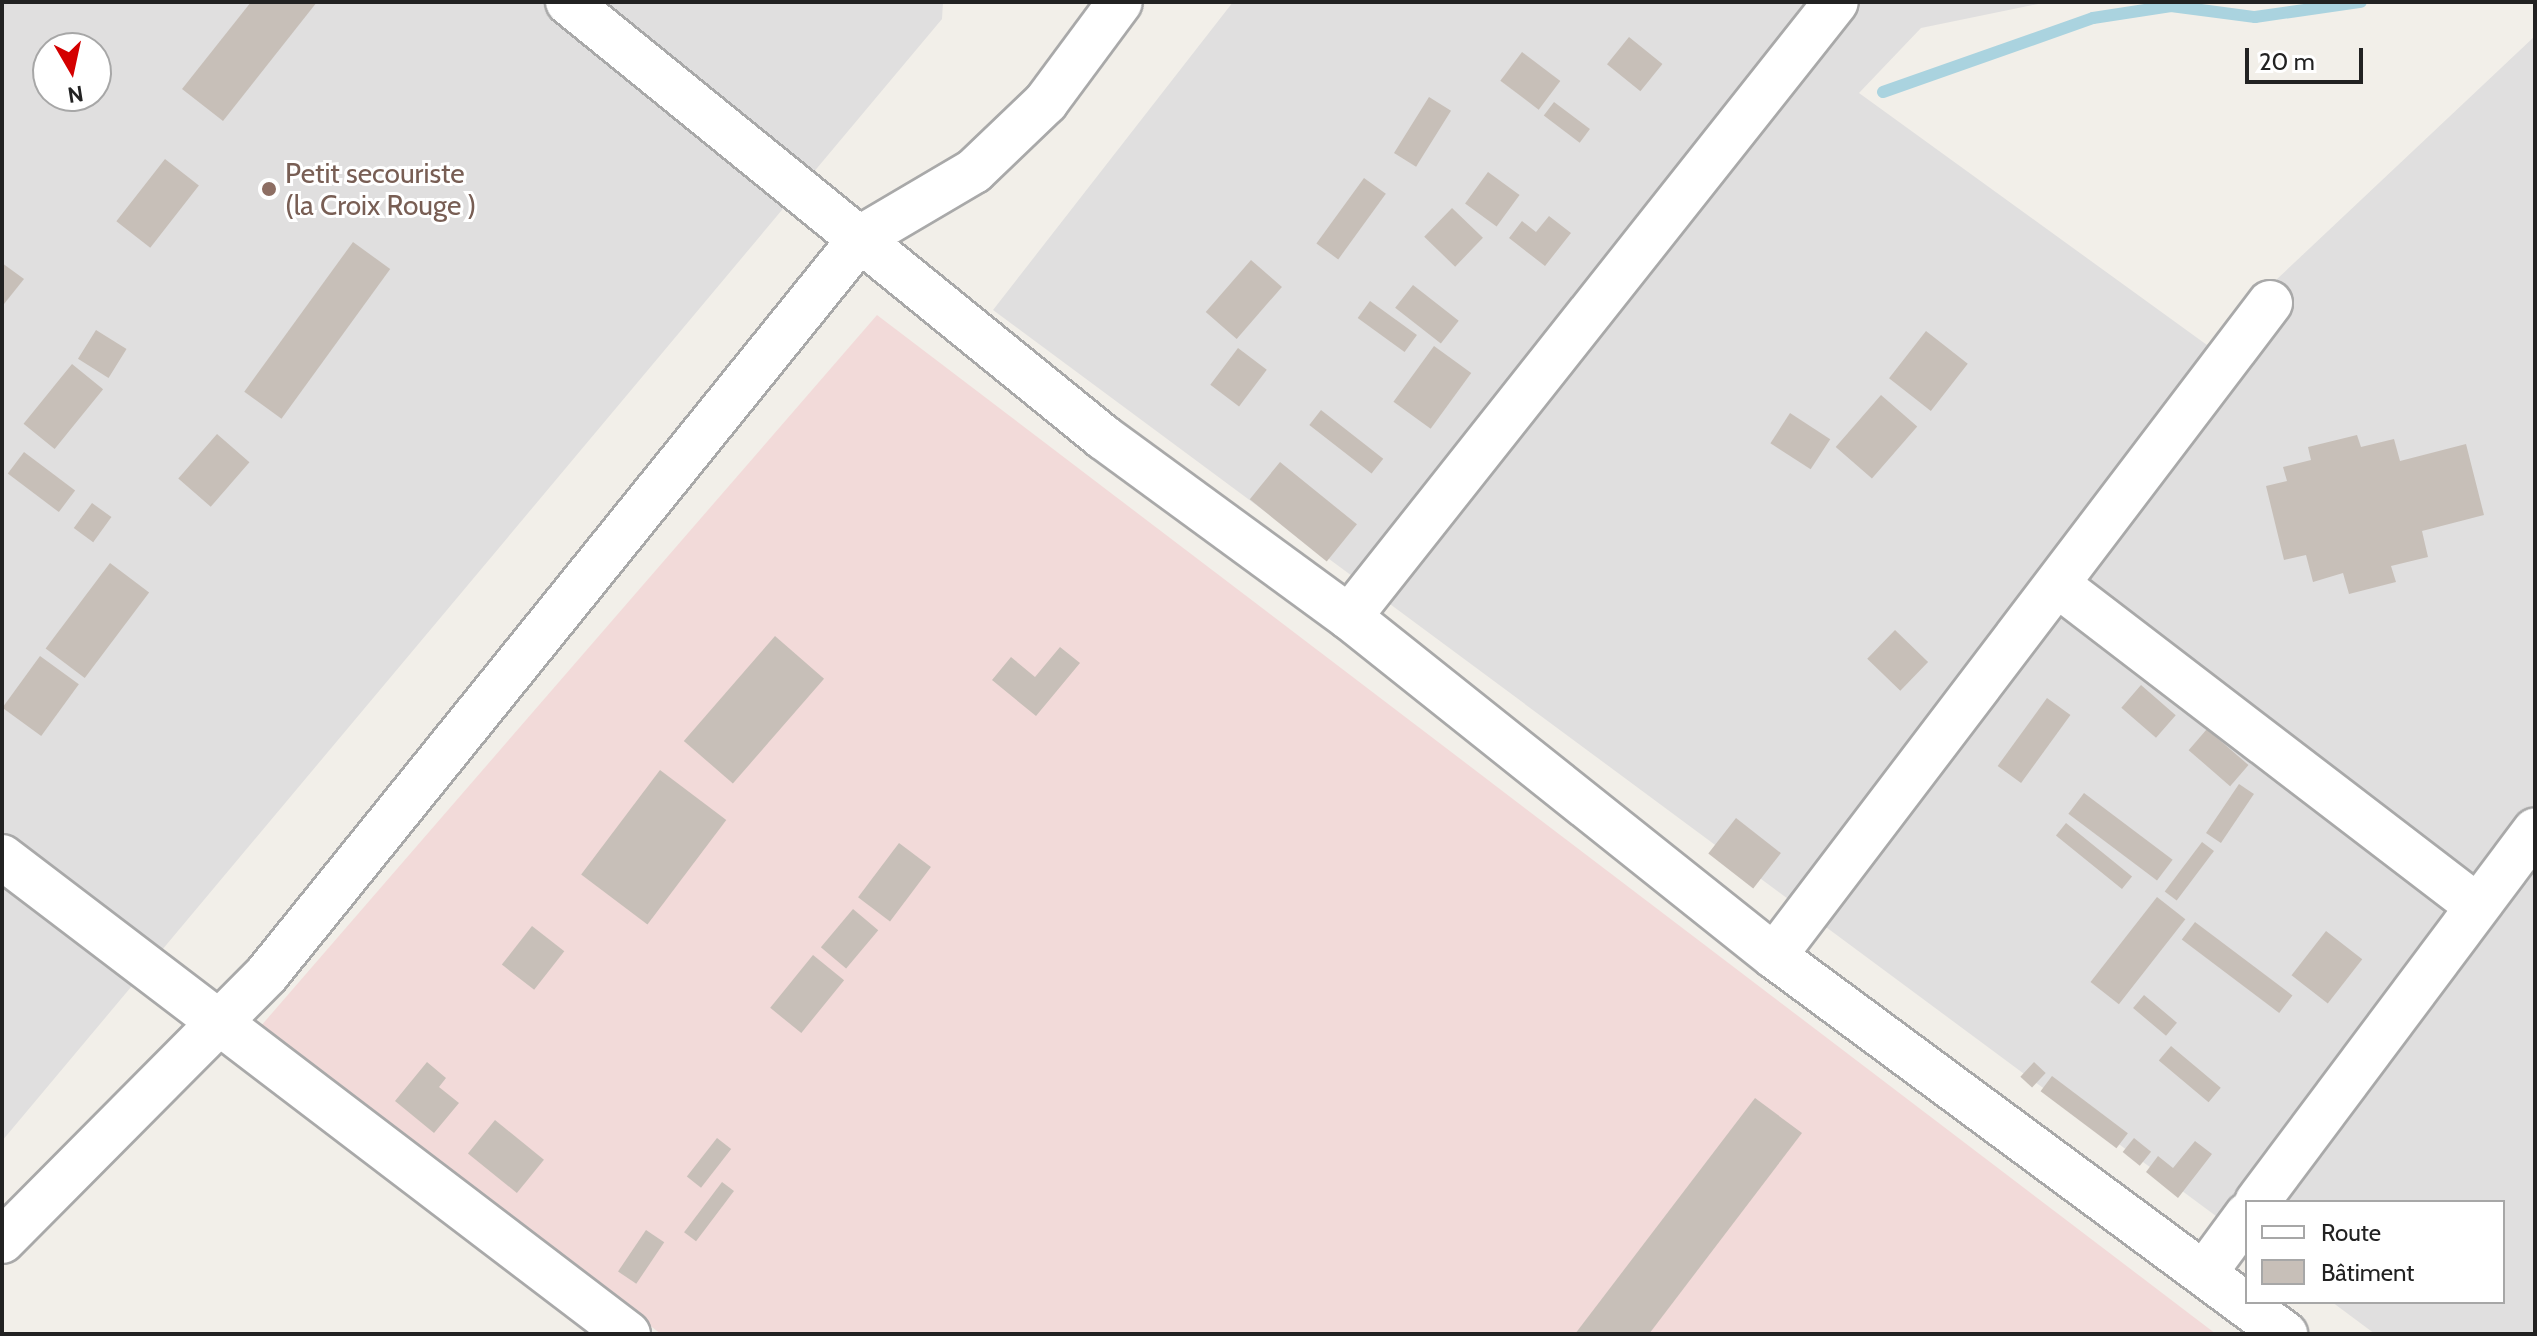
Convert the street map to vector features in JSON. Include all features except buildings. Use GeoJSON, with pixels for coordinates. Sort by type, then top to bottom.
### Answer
{"type":"FeatureCollection","features":[{"type":"Feature","properties":{"kind":"street"},"geometry":{"type":"LineString","coordinates":[[568,2],[862,237],[1103,437],[1349,617],[1774,956],[2245,1303]]}},
{"type":"Feature","properties":{"kind":"street"},"geometry":{"type":"LineString","coordinates":[[2,1241],[222,1024],[862,237],[974,171],[1046,102],[1120,2]]}},
{"type":"Feature","properties":{"kind":"street"},"geometry":{"type":"LineString","coordinates":[[1349,617],[1836,2]]}},
{"type":"Feature","properties":{"kind":"street"},"geometry":{"type":"LineString","coordinates":[[1774,956],[2270,303]]}},
{"type":"Feature","properties":{"kind":"street"},"geometry":{"type":"LineString","coordinates":[[2058,585],[2477,906]]}},
{"type":"Feature","properties":{"kind":"street"},"geometry":{"type":"LineString","coordinates":[[2258,1200],[2535,831]]}},
{"type":"Feature","properties":{"kind":"street"},"geometry":{"type":"LineString","coordinates":[[2,857],[628,1334]]}},
{"type":"Feature","properties":{"kind":"street"},"geometry":{"type":"LineString","coordinates":[[2205,1272],[2245,1218]]}},
{"type":"Feature","properties":{"kind":"street"},"geometry":{"type":"LineString","coordinates":[[2246,1304],[2285,1334]]}},
{"type":"Feature","properties":{"kind":"shaded area"},"geometry":{"type":"Polygon","coordinates":[[[2,2],[943,2],[942,19],[2,1141],[2,2]]]}},
{"type":"Feature","properties":{"kind":"shaded area"},"geometry":{"type":"Polygon","coordinates":[[[1233,2],[2048,2],[1921,28],[1859,93],[2207,345],[2535,36],[2535,1334],[2375,1334],[2335,1304],[2505,1304],[2505,1200],[2245,1200],[2245,1238],[993,310],[1233,2]]]}},
{"type":"Feature","properties":{"kind":"shaded area"},"geometry":{"type":"Polygon","coordinates":[[[877,315],[2216,1334],[661,1334],[260,1027],[877,315]]]}},
{"type":"Feature","properties":{"kind":"waterway"},"geometry":{"type":"LineString","coordinates":[[1883,92],[2093,18],[2171,6],[2255,17],[2361,2]]}},
{"type":"Feature","properties":{"kind":"place","name":"Petit secouriste (la Croix Rouge )"},"geometry":{"type":"Point","coordinates":[269,189]}}]}
